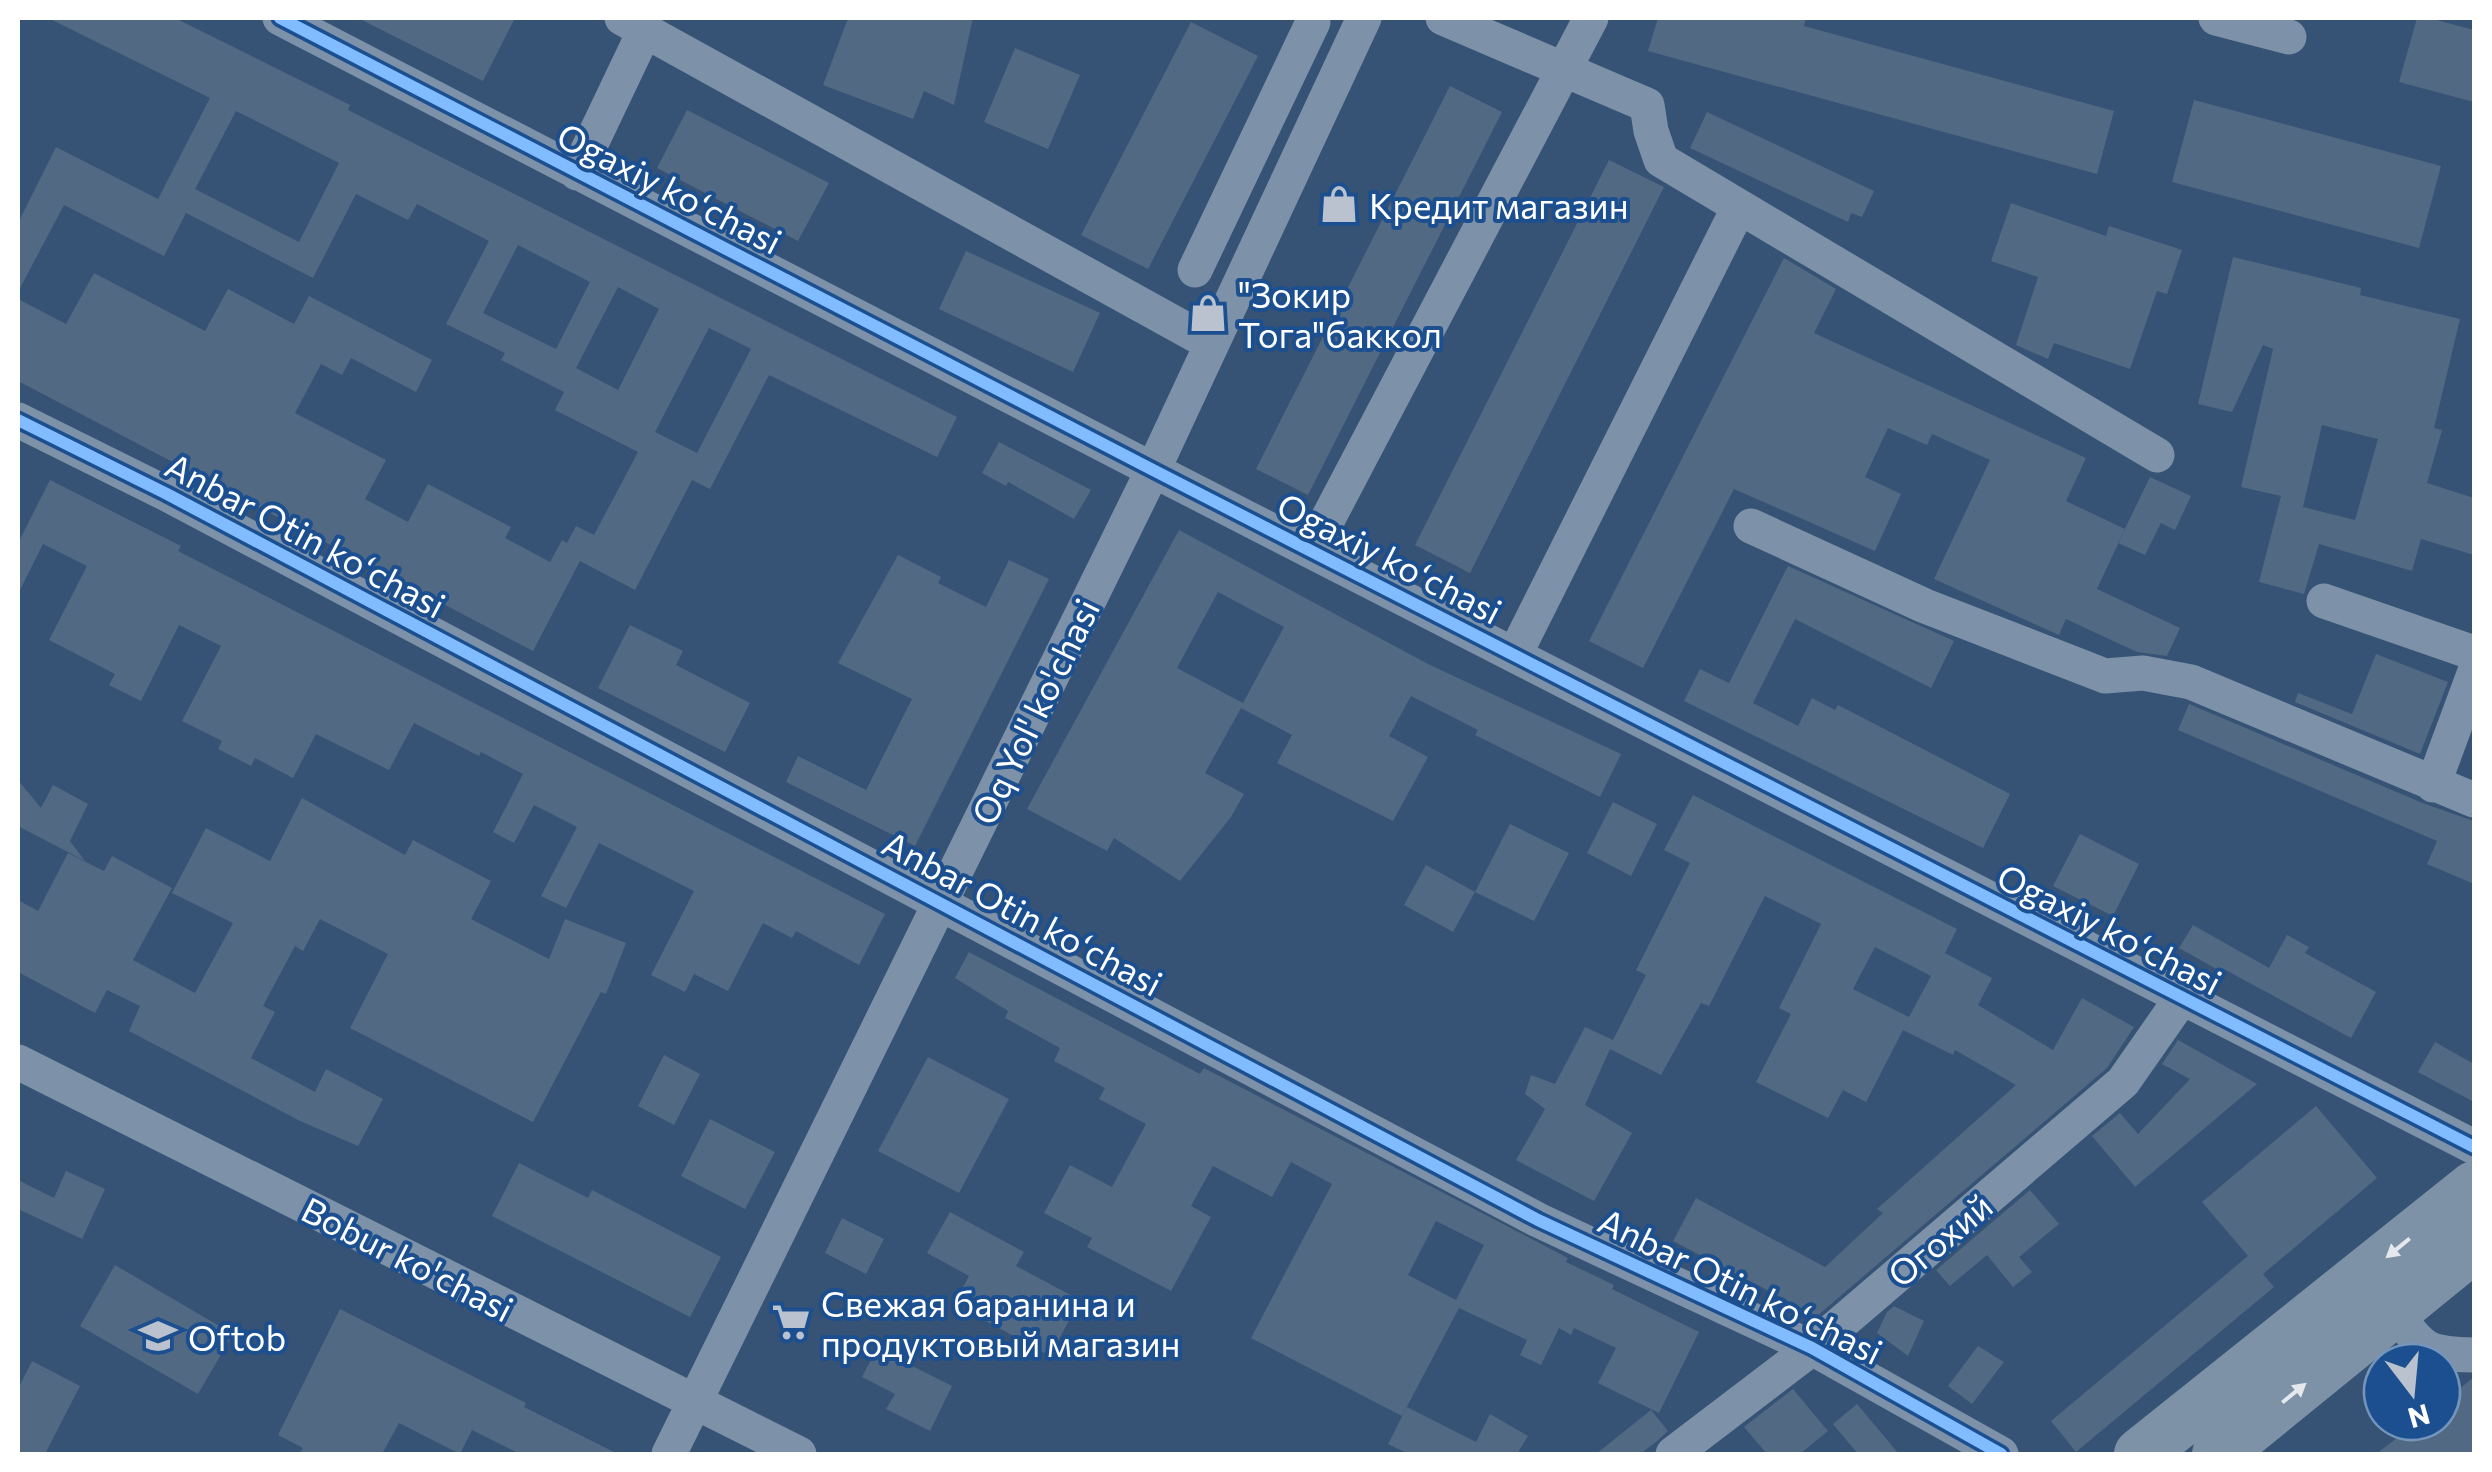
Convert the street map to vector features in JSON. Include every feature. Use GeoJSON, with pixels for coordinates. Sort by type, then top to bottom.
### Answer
{"type":"FeatureCollection","features":[{"type":"Feature","properties":{"kind":"highway"},"geometry":{"type":"LineString","coordinates":[[2140,1454],[2474,1187]]}},
{"type":"Feature","properties":{"kind":"highway"},"geometry":{"type":"LineString","coordinates":[[2218,1454],[2474,1246]]}},
{"type":"Feature","properties":{"kind":"street","name":"Ogaxiy koʻchasi"},"geometry":{"type":"LineString","coordinates":[[280,18],[2474,1147]]}},
{"type":"Feature","properties":{"kind":"street"},"geometry":{"type":"LineString","coordinates":[[1443,18],[1647,105],[1661,160],[2156,455]]}},
{"type":"Feature","properties":{"kind":"street"},"geometry":{"type":"LineString","coordinates":[[1311,551],[1590,18]]}},
{"type":"Feature","properties":{"kind":"street"},"geometry":{"type":"LineString","coordinates":[[1194,270],[1308,20],[1359,29]]}},
{"type":"Feature","properties":{"kind":"street"},"geometry":{"type":"LineString","coordinates":[[2238,21],[2289,37]]}},
{"type":"Feature","properties":{"kind":"street"},"geometry":{"type":"LineString","coordinates":[[577,173],[634,23],[1212,344]]}},
{"type":"Feature","properties":{"kind":"street","name":"Oq Yol' ko'chasi"},"geometry":{"type":"LineString","coordinates":[[669,1454],[1153,470],[1359,29]]}},
{"type":"Feature","properties":{"kind":"street"},"geometry":{"type":"LineString","coordinates":[[1515,654],[1740,207]]}},
{"type":"Feature","properties":{"kind":"street","name":"Anbar Otin koʻchasi"},"geometry":{"type":"LineString","coordinates":[[18,420],[167,494],[1538,1220],[1812,1348],[2002,1454]]}},
{"type":"Feature","properties":{"kind":"street"},"geometry":{"type":"LineString","coordinates":[[1751,526],[1925,606],[2105,676],[2143,673],[2190,682],[2474,800]]}},
{"type":"Feature","properties":{"kind":"street"},"geometry":{"type":"LineString","coordinates":[[2324,602],[2474,653]]}},
{"type":"Feature","properties":{"kind":"street"},"geometry":{"type":"LineString","coordinates":[[2434,785],[2474,674]]}},
{"type":"Feature","properties":{"kind":"street","name":"Огохий"},"geometry":{"type":"LineString","coordinates":[[1673,1454],[1812,1348],[2122,1082],[2181,999]]}},
{"type":"Feature","properties":{"kind":"street","name":"Bobur ko'chasi"},"geometry":{"type":"LineString","coordinates":[[18,1062],[800,1454]]}},
{"type":"Feature","properties":{"kind":"street"},"geometry":{"type":"LineString","coordinates":[[2394,1311],[2420,1344],[2439,1355],[2474,1355]]}},
{"type":"Feature","properties":{"kind":"building"},"geometry":{"type":"Polygon","coordinates":[[[48,18],[175,18],[350,105],[348,110],[957,417],[937,457],[769,375],[710,489],[692,480],[635,590],[580,561],[533,651],[18,381],[18,299],[66,324],[94,273],[205,331],[228,289],[294,324],[309,296],[432,360],[416,392],[351,358],[342,375],[321,364],[295,413],[386,460],[365,499],[408,522],[428,484],[511,527],[505,538],[550,562],[562,540],[567,543],[576,526],[594,535],[638,452],[555,410],[564,392],[501,360],[505,353],[446,324],[489,241],[417,204],[408,220],[356,194],[313,278],[186,213],[164,256],[64,205],[18,292],[18,223],[56,147],[158,199],[210,98],[48,18]],[[236,111],[195,189],[299,242],[339,163],[236,111]],[[518,245],[483,313],[556,349],[590,282],[518,245]],[[618,287],[576,368],[618,390],[659,309],[618,287]],[[709,328],[655,432],[697,453],[751,349],[709,328]]]}},
{"type":"Feature","properties":{"kind":"building"},"geometry":{"type":"Polygon","coordinates":[[[358,18],[515,18],[483,81],[358,18]]]}},
{"type":"Feature","properties":{"kind":"building"},"geometry":{"type":"Polygon","coordinates":[[[848,18],[973,18],[954,105],[924,91],[913,119],[823,85],[848,18]]]}},
{"type":"Feature","properties":{"kind":"building"},"geometry":{"type":"Polygon","coordinates":[[[1658,18],[1806,18],[1804,26],[2114,111],[2097,174],[1648,51],[1658,18]]]}},
{"type":"Feature","properties":{"kind":"building"},"geometry":{"type":"Polygon","coordinates":[[[2417,18],[2474,30],[2474,102],[2399,82],[2417,18]]]}},
{"type":"Feature","properties":{"kind":"building"},"geometry":{"type":"Polygon","coordinates":[[[1191,22],[1258,56],[1148,269],[1081,235],[1191,22]]]}},
{"type":"Feature","properties":{"kind":"building"},"geometry":{"type":"Polygon","coordinates":[[[1015,48],[1080,75],[1048,149],[984,122],[1015,48]]]}},
{"type":"Feature","properties":{"kind":"building"},"geometry":{"type":"Polygon","coordinates":[[[1450,86],[1502,112],[1308,495],[1256,469],[1450,86]]]}},
{"type":"Feature","properties":{"kind":"building"},"geometry":{"type":"Polygon","coordinates":[[[2194,100],[2441,166],[2419,248],[2172,182],[2194,100]]]}},
{"type":"Feature","properties":{"kind":"building"},"geometry":{"type":"Polygon","coordinates":[[[687,110],[829,183],[798,241],[657,168],[687,110]]]}},
{"type":"Feature","properties":{"kind":"building"},"geometry":{"type":"Polygon","coordinates":[[[1707,112],[1874,191],[1862,217],[1851,213],[1848,222],[1690,148],[1707,112]]]}},
{"type":"Feature","properties":{"kind":"building"},"geometry":{"type":"Polygon","coordinates":[[[1609,160],[1664,187],[1470,573],[1415,545],[1609,160]]]}},
{"type":"Feature","properties":{"kind":"building"},"geometry":{"type":"Polygon","coordinates":[[[2011,203],[2106,236],[2109,226],[2182,250],[2167,294],[2157,291],[2130,369],[2054,343],[2048,359],[2016,345],[2038,277],[1991,261],[2011,203]]]}},
{"type":"Feature","properties":{"kind":"building"},"geometry":{"type":"Polygon","coordinates":[[[966,251],[1100,313],[1073,372],[939,309],[966,251]]]}},
{"type":"Feature","properties":{"kind":"building"},"geometry":{"type":"Polygon","coordinates":[[[2233,257],[2361,288],[2360,295],[2460,319],[2434,428],[2442,430],[2427,483],[2474,498],[2474,555],[2421,539],[2412,571],[2319,544],[2304,594],[2259,582],[2281,496],[2241,487],[2273,349],[2263,345],[2232,412],[2198,404],[2233,257]],[[2322,425],[2303,507],[2355,520],[2378,439],[2322,425]]]}},
{"type":"Feature","properties":{"kind":"building"},"geometry":{"type":"Polygon","coordinates":[[[1784,258],[1836,289],[1814,333],[2086,458],[2066,501],[2125,529],[2097,589],[2180,628],[2167,656],[2137,652],[2066,619],[2059,635],[1934,579],[1990,460],[1932,434],[1927,445],[1888,428],[1865,477],[1901,494],[1875,551],[1734,489],[1643,668],[1589,641],[1784,258]]]}},
{"type":"Feature","properties":{"kind":"building"},"geometry":{"type":"Polygon","coordinates":[[[999,442],[1091,490],[1074,519],[1008,482],[1006,486],[982,473],[999,442]]]}},
{"type":"Feature","properties":{"kind":"building"},"geometry":{"type":"Polygon","coordinates":[[[2150,477],[2191,496],[2175,530],[2161,523],[2145,555],[2118,543],[2150,477]]]}},
{"type":"Feature","properties":{"kind":"building"},"geometry":{"type":"Polygon","coordinates":[[[50,480],[181,546],[178,551],[885,914],[859,965],[796,931],[792,938],[763,923],[728,991],[694,974],[685,992],[651,975],[694,891],[599,843],[566,908],[541,896],[577,827],[534,805],[514,843],[493,832],[523,774],[414,723],[389,770],[316,734],[293,778],[255,758],[251,766],[218,749],[222,741],[182,721],[221,646],[179,625],[141,701],[109,685],[115,674],[49,640],[87,566],[43,544],[18,594],[18,543],[50,480]]]}},
{"type":"Feature","properties":{"kind":"building"},"geometry":{"type":"Polygon","coordinates":[[[1179,530],[1428,664],[1621,754],[1600,797],[1475,735],[1478,730],[1411,696],[1389,736],[1428,757],[1393,821],[1277,763],[1292,735],[1241,708],[1205,773],[1244,794],[1231,817],[1180,881],[1114,838],[1107,851],[1027,809],[1179,530]],[[1218,592],[1177,668],[1243,703],[1284,627],[1218,592]]]}},
{"type":"Feature","properties":{"kind":"building"},"geometry":{"type":"Polygon","coordinates":[[[898,555],[941,577],[938,583],[986,607],[1009,560],[1049,579],[915,846],[786,782],[798,756],[866,790],[912,699],[838,663],[898,555]]]}},
{"type":"Feature","properties":{"kind":"building"},"geometry":{"type":"Polygon","coordinates":[[[1788,566],[1954,641],[1931,688],[1795,619],[1753,703],[1798,726],[1812,698],[1835,710],[1838,705],[2010,794],[1983,848],[1684,701],[1700,669],[1729,683],[1788,566]]]}},
{"type":"Feature","properties":{"kind":"building"},"geometry":{"type":"Polygon","coordinates":[[[630,625],[683,651],[676,665],[750,703],[725,752],[598,688],[630,625]]]}},
{"type":"Feature","properties":{"kind":"building"},"geometry":{"type":"Polygon","coordinates":[[[2376,654],[2448,682],[2420,754],[2295,702],[2298,693],[2352,714],[2376,654]]]}},
{"type":"Feature","properties":{"kind":"building"},"geometry":{"type":"Polygon","coordinates":[[[2189,704],[2474,821],[2474,884],[2427,864],[2437,841],[2178,730],[2189,704]]]}},
{"type":"Feature","properties":{"kind":"building"},"geometry":{"type":"Polygon","coordinates":[[[18,780],[41,808],[53,785],[88,804],[70,841],[85,861],[18,826],[18,780]]]}},
{"type":"Feature","properties":{"kind":"building"},"geometry":{"type":"Polygon","coordinates":[[[1693,795],[1957,929],[1945,953],[1992,978],[1978,1005],[2053,1050],[2082,998],[2134,1027],[2107,1068],[1817,1316],[1673,1241],[1696,1198],[1825,1267],[1883,1213],[1877,1209],[2016,1085],[1955,1050],[1953,1055],[1903,1030],[1866,1102],[1843,1090],[1828,1118],[1756,1082],[1791,1014],[1779,1008],[1821,924],[1765,896],[1709,1006],[1701,1003],[1661,1075],[1610,1049],[1585,1105],[1632,1133],[1594,1201],[1516,1160],[1545,1109],[1525,1094],[1531,1075],[1555,1084],[1585,1027],[1613,1040],[1646,975],[1636,970],[1690,863],[1664,850],[1693,795]],[[1875,947],[1853,989],[1909,1017],[1931,976],[1875,947]]]}},
{"type":"Feature","properties":{"kind":"building"},"geometry":{"type":"Polygon","coordinates":[[[302,798],[405,855],[413,840],[491,881],[471,919],[549,959],[565,919],[626,943],[606,994],[601,992],[533,1122],[350,1028],[388,954],[320,919],[303,951],[295,946],[263,1006],[275,1012],[251,1058],[315,1092],[326,1069],[383,1099],[358,1146],[300,1121],[129,1031],[140,1006],[107,990],[95,1013],[18,972],[18,900],[38,911],[68,853],[104,871],[112,856],[172,888],[133,960],[195,993],[233,923],[172,893],[206,828],[270,861],[302,798]]]}},
{"type":"Feature","properties":{"kind":"building"},"geometry":{"type":"Polygon","coordinates":[[[1613,802],[1657,824],[1631,876],[1587,853],[1613,802]]]}},
{"type":"Feature","properties":{"kind":"building"},"geometry":{"type":"Polygon","coordinates":[[[1510,824],[1569,853],[1534,921],[1475,892],[1510,824]]]}},
{"type":"Feature","properties":{"kind":"building"},"geometry":{"type":"Polygon","coordinates":[[[2080,834],[2139,864],[2113,916],[2053,886],[2080,834]]]}},
{"type":"Feature","properties":{"kind":"building"},"geometry":{"type":"Polygon","coordinates":[[[1426,865],[1475,892],[1453,932],[1404,905],[1426,865]]]}},
{"type":"Feature","properties":{"kind":"building"},"geometry":{"type":"Polygon","coordinates":[[[2193,925],[2269,968],[2287,935],[2309,947],[2305,953],[2376,992],[2351,1038],[2179,948],[2193,925]]]}},
{"type":"Feature","properties":{"kind":"building"},"geometry":{"type":"Polygon","coordinates":[[[969,952],[1200,1074],[1204,1068],[1568,1258],[1566,1262],[1614,1285],[1612,1289],[1699,1332],[1659,1413],[1598,1383],[1616,1348],[1574,1328],[1571,1335],[1559,1328],[1541,1365],[1520,1355],[1527,1340],[1459,1308],[1402,1416],[1251,1338],[1332,1184],[1291,1162],[1272,1197],[1213,1166],[1191,1206],[1211,1217],[1171,1291],[1087,1247],[1092,1238],[1044,1213],[1070,1165],[1112,1187],[1146,1124],[1099,1099],[1105,1088],[1054,1061],[1060,1048],[1005,1018],[1008,1011],[955,978],[969,952]],[[1436,1221],[1408,1275],[1456,1300],[1484,1245],[1436,1221]]]}},
{"type":"Feature","properties":{"kind":"building"},"geometry":{"type":"Polygon","coordinates":[[[2178,1040],[2257,1084],[2135,1187],[2092,1136],[2120,1113],[2138,1134],[2190,1079],[2162,1064],[2178,1040]]]}},
{"type":"Feature","properties":{"kind":"building"},"geometry":{"type":"Polygon","coordinates":[[[2435,1042],[2474,1064],[2474,1102],[2418,1072],[2435,1042]]]}},
{"type":"Feature","properties":{"kind":"building"},"geometry":{"type":"Polygon","coordinates":[[[664,1055],[700,1074],[674,1125],[638,1106],[664,1055]]]}},
{"type":"Feature","properties":{"kind":"building"},"geometry":{"type":"Polygon","coordinates":[[[928,1057],[1009,1099],[959,1193],[878,1151],[928,1057]]]}},
{"type":"Feature","properties":{"kind":"building"},"geometry":{"type":"Polygon","coordinates":[[[2316,1106],[2377,1178],[2263,1274],[2274,1287],[2076,1452],[2051,1421],[2248,1256],[2202,1202],[2316,1106]]]}},
{"type":"Feature","properties":{"kind":"building"},"geometry":{"type":"Polygon","coordinates":[[[710,1119],[775,1152],[745,1209],[681,1176],[710,1119]]]}},
{"type":"Feature","properties":{"kind":"building"},"geometry":{"type":"Polygon","coordinates":[[[519,1163],[588,1198],[592,1190],[721,1257],[690,1317],[492,1216],[519,1163]]]}},
{"type":"Feature","properties":{"kind":"building"},"geometry":{"type":"Polygon","coordinates":[[[66,1171],[105,1189],[82,1239],[18,1209],[18,1180],[54,1198],[66,1171]]]}},
{"type":"Feature","properties":{"kind":"building"},"geometry":{"type":"Polygon","coordinates":[[[2030,1190],[2059,1224],[2019,1257],[2032,1272],[2013,1287],[1987,1255],[1950,1286],[1936,1270],[2030,1190]]]}},
{"type":"Feature","properties":{"kind":"building"},"geometry":{"type":"Polygon","coordinates":[[[950,1212],[1024,1252],[1016,1266],[1080,1300],[1050,1356],[986,1321],[993,1308],[961,1291],[969,1276],[927,1253],[950,1212]]]}},
{"type":"Feature","properties":{"kind":"building"},"geometry":{"type":"Polygon","coordinates":[[[842,1218],[884,1239],[866,1274],[825,1253],[842,1218]]]}},
{"type":"Feature","properties":{"kind":"building"},"geometry":{"type":"Polygon","coordinates":[[[115,1265],[233,1334],[198,1394],[80,1326],[115,1265]]]}},
{"type":"Feature","properties":{"kind":"building"},"geometry":{"type":"Polygon","coordinates":[[[1894,1306],[1924,1321],[1908,1356],[1877,1333],[1894,1306]]]}},
{"type":"Feature","properties":{"kind":"building"},"geometry":{"type":"Polygon","coordinates":[[[340,1309],[618,1454],[520,1454],[472,1430],[460,1454],[399,1423],[382,1454],[299,1454],[303,1448],[278,1435],[340,1309]]]}},
{"type":"Feature","properties":{"kind":"building"},"geometry":{"type":"Polygon","coordinates":[[[1978,1346],[2004,1362],[1972,1404],[1948,1386],[1978,1346]]]}},
{"type":"Feature","properties":{"kind":"building"},"geometry":{"type":"Polygon","coordinates":[[[877,1348],[952,1386],[930,1431],[886,1409],[895,1394],[862,1377],[877,1348]]]}},
{"type":"Feature","properties":{"kind":"building"},"geometry":{"type":"Polygon","coordinates":[[[32,1361],[80,1386],[45,1454],[18,1454],[18,1389],[32,1361]]]}},
{"type":"Feature","properties":{"kind":"building"},"geometry":{"type":"Polygon","coordinates":[[[2474,1377],[2474,1454],[2376,1454],[2392,1442],[2462,1442],[2462,1387],[2474,1377]]]}},
{"type":"Feature","properties":{"kind":"building"},"geometry":{"type":"Polygon","coordinates":[[[1793,1389],[1828,1431],[1800,1454],[1767,1454],[1744,1427],[1793,1389]]]}},
{"type":"Feature","properties":{"kind":"building"},"geometry":{"type":"Polygon","coordinates":[[[1857,1404],[1899,1454],[1858,1454],[1833,1424],[1857,1404]]]}},
{"type":"Feature","properties":{"kind":"building"},"geometry":{"type":"Polygon","coordinates":[[[1407,1407],[1476,1442],[1490,1414],[1528,1436],[1517,1454],[1409,1454],[1388,1444],[1407,1407]]]}},
{"type":"Feature","properties":{"kind":"building"},"geometry":{"type":"Polygon","coordinates":[[[1651,1410],[1668,1431],[1657,1441],[1640,1454],[1596,1454],[1651,1410]]]}},
{"type":"Feature","properties":{"kind":"cycle path"},"geometry":{"type":"LineString","coordinates":[[280,18],[2474,1147]]}},
{"type":"Feature","properties":{"kind":"cycle path"},"geometry":{"type":"LineString","coordinates":[[18,420],[167,494],[1538,1220],[1812,1348],[2001,1454]]}},
{"type":"Feature","properties":{"kind":"place","name":"Кредит магазин"},"geometry":{"type":"Point","coordinates":[1339,204]}},
{"type":"Feature","properties":{"kind":"place","name":"\"Зокир Тога\"баккол"},"geometry":{"type":"Point","coordinates":[1208,313]}},
{"type":"Feature","properties":{"kind":"place","name":"Свежая баранина и продуктовый магазин"},"geometry":{"type":"Point","coordinates":[791,1322]}},
{"type":"Feature","properties":{"kind":"place","name":"Oftob"},"geometry":{"type":"Point","coordinates":[158,1336]}}]}
